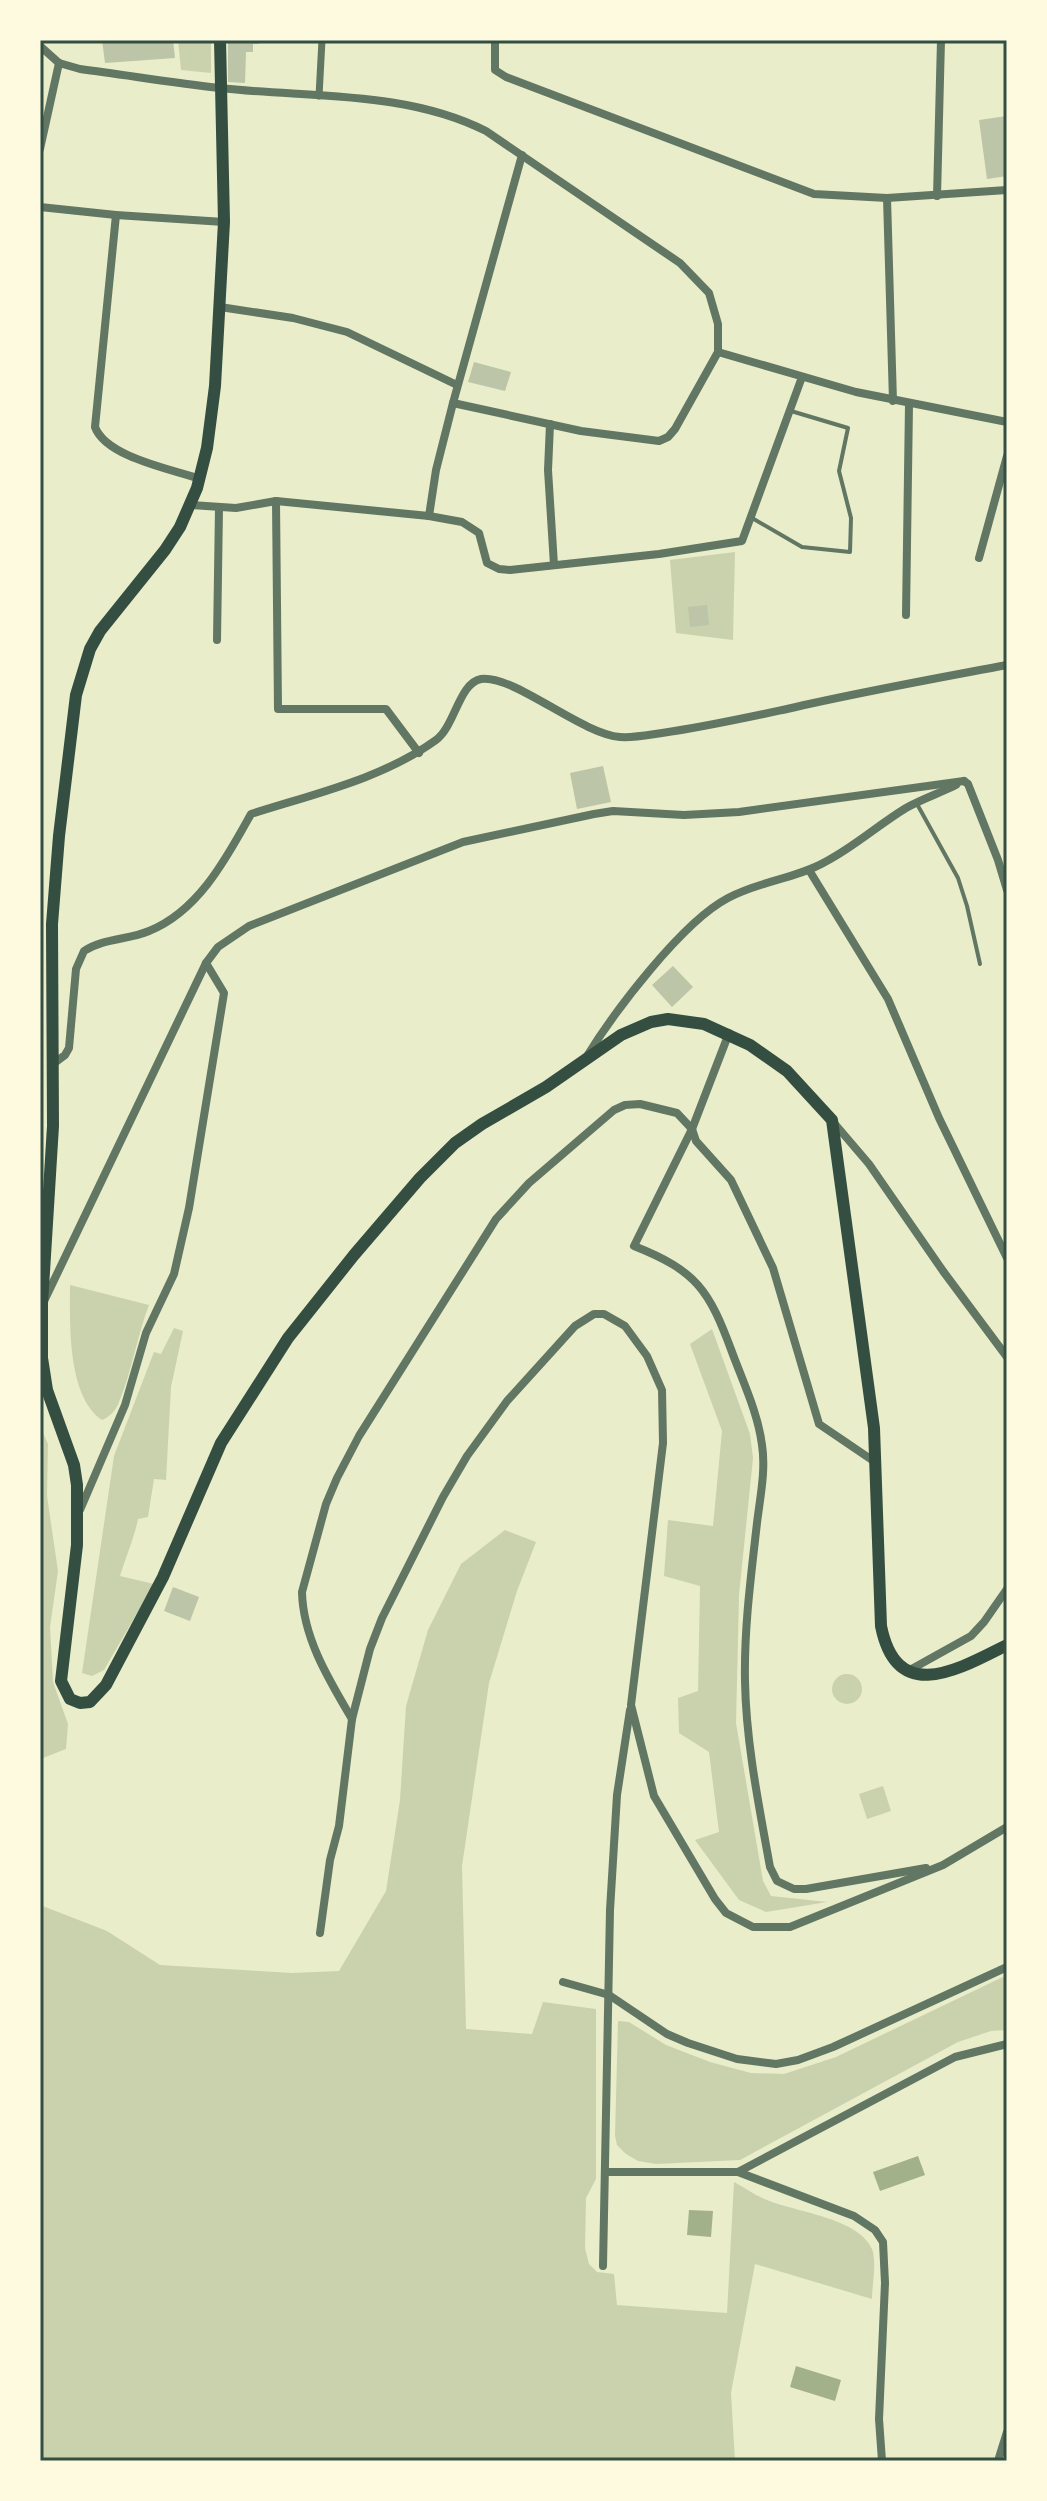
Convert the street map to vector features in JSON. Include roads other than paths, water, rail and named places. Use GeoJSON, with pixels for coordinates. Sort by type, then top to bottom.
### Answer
{"type":"FeatureCollection","features":[{"type":"Feature","properties":{"kind":"main road"},"geometry":{"type":"LineString","coordinates":[[220,40],[224,222],[215,386],[200,479],[191,505],[165,550],[100,631],[82,670],[70,734],[54,894],[53,1064],[47,1126],[42,1358],[47,1390],[74,1465],[78,1515],[61,1681],[70,1699],[80,1703],[90,1702],[106,1685],[163,1577],[221,1443],[288,1338],[387,1214],[455,1143],[482,1124],[546,1087],[621,1035],[651,1022],[668,1019],[688,1020],[729,1033],[787,1071],[832,1120],[871,1402],[881,1626],[889,1655],[895,1663],[921,1675],[954,1670],[1007,1645]]}},
{"type":"Feature","properties":{"kind":"street"},"geometry":{"type":"LineString","coordinates":[[319,96],[322,40]]}},
{"type":"Feature","properties":{"kind":"street"},"geometry":{"type":"LineString","coordinates":[[495,40],[494,65],[499,74],[806,192],[827,196],[887,198],[1007,190]]}},
{"type":"Feature","properties":{"kind":"street"},"geometry":{"type":"LineString","coordinates":[[937,196],[941,40]]}},
{"type":"Feature","properties":{"kind":"street"},"geometry":{"type":"LineString","coordinates":[[40,46],[59,63],[80,69],[220,88],[432,110],[471,123],[690,272],[709,293],[718,324],[718,352],[681,420],[668,437],[659,441],[550,424],[453,403]]}},
{"type":"Feature","properties":{"kind":"street"},"geometry":{"type":"LineString","coordinates":[[40,149],[59,63]]}},
{"type":"Feature","properties":{"kind":"street"},"geometry":{"type":"LineString","coordinates":[[429,516],[436,470],[457,385],[522,155]]}},
{"type":"Feature","properties":{"kind":"street"},"geometry":{"type":"LineString","coordinates":[[887,198],[893,401]]}},
{"type":"Feature","properties":{"kind":"street"},"geometry":{"type":"LineString","coordinates":[[40,207],[224,222]]}},
{"type":"Feature","properties":{"kind":"street"},"geometry":{"type":"LineString","coordinates":[[116,215],[95,427],[99,437],[117,451],[200,479]]}},
{"type":"Feature","properties":{"kind":"street"},"geometry":{"type":"LineString","coordinates":[[220,307],[303,320],[347,332],[457,385]]}},
{"type":"Feature","properties":{"kind":"street"},"geometry":{"type":"LineString","coordinates":[[718,352],[893,401],[1007,422]]}},
{"type":"Feature","properties":{"kind":"street"},"geometry":{"type":"LineString","coordinates":[[191,505],[219,508],[276,501],[429,516],[471,526],[479,533],[487,563],[510,570],[659,554],[742,541],[802,377]]}},
{"type":"Feature","properties":{"kind":"street"},"geometry":{"type":"LineString","coordinates":[[906,615],[909,404]]}},
{"type":"Feature","properties":{"kind":"street"},"geometry":{"type":"LineString","coordinates":[[550,424],[548,470],[554,565]]}},
{"type":"Feature","properties":{"kind":"street"},"geometry":{"type":"LineString","coordinates":[[979,558],[1007,456]]}},
{"type":"Feature","properties":{"kind":"street"},"geometry":{"type":"LineString","coordinates":[[276,501],[278,709],[386,709],[419,753]]}},
{"type":"Feature","properties":{"kind":"street"},"geometry":{"type":"LineString","coordinates":[[217,640],[219,508]]}},
{"type":"Feature","properties":{"kind":"street"},"geometry":{"type":"LineString","coordinates":[[53,1064],[69,1048],[76,969],[84,951],[101,942],[146,933],[178,912],[197,895],[225,861],[251,814],[388,768],[419,753],[441,736],[465,692],[478,680],[500,682],[608,735],[633,737],[704,727],[1007,665]]}},
{"type":"Feature","properties":{"kind":"street"},"geometry":{"type":"LineString","coordinates":[[586,1057],[612,1017],[705,912],[747,889],[809,870],[837,856],[916,803],[964,781]]}},
{"type":"Feature","properties":{"kind":"street"},"geometry":{"type":"LineString","coordinates":[[42,1304],[206,963],[218,947],[249,926],[463,842],[613,811],[684,815],[739,812],[964,781],[968,784],[998,860],[1007,890]]}},
{"type":"Feature","properties":{"kind":"street"},"geometry":{"type":"LineString","coordinates":[[809,870],[888,999],[909,1054],[1007,1258]]}},
{"type":"Feature","properties":{"kind":"street"},"geometry":{"type":"LineString","coordinates":[[78,1515],[125,1405],[146,1333],[174,1274],[189,1208],[224,1001],[221,985],[206,963]]}},
{"type":"Feature","properties":{"kind":"street"},"geometry":{"type":"LineString","coordinates":[[729,1033],[692,1129],[634,1246],[675,1264],[707,1295],[756,1417],[762,1445],[746,1623],[745,1681],[748,1732],[770,1867],[777,1881],[784,1886],[806,1889],[943,1865]]}},
{"type":"Feature","properties":{"kind":"street"},"geometry":{"type":"LineString","coordinates":[[352,1719],[332,1685],[305,1623],[302,1592],[329,1494],[359,1436],[496,1219],[529,1183],[596,1124],[625,1105],[640,1104],[677,1113],[692,1129],[696,1141],[731,1180],[773,1268],[819,1424],[875,1462]]}},
{"type":"Feature","properties":{"kind":"street"},"geometry":{"type":"LineString","coordinates":[[832,1120],[869,1164],[1007,1357]]}},
{"type":"Feature","properties":{"kind":"street"},"geometry":{"type":"LineString","coordinates":[[320,1933],[330,1860],[339,1826],[352,1719],[370,1649],[382,1618],[443,1497],[487,1425],[575,1326],[594,1314],[613,1318],[625,1326],[656,1373],[664,1409],[663,1443],[617,1795],[610,1910],[603,2266]]}},
{"type":"Feature","properties":{"kind":"street"},"geometry":{"type":"LineString","coordinates":[[908,1671],[971,1636],[1007,1589]]}},
{"type":"Feature","properties":{"kind":"street"},"geometry":{"type":"LineString","coordinates":[[631,1705],[654,1796],[715,1899],[738,1921],[769,1929],[790,1927],[943,1865],[1007,1827]]}},
{"type":"Feature","properties":{"kind":"street"},"geometry":{"type":"LineString","coordinates":[[563,1982],[609,1995],[667,2034],[688,2043],[747,2061],[776,2064],[798,2060],[833,2047],[1007,1967]]}},
{"type":"Feature","properties":{"kind":"street"},"geometry":{"type":"LineString","coordinates":[[738,2172],[955,2057],[1007,2044]]}},
{"type":"Feature","properties":{"kind":"street"},"geometry":{"type":"LineString","coordinates":[[606,2172],[738,2172],[854,2216],[875,2230],[886,2253],[879,2419],[882,2461]]}},
{"type":"Feature","properties":{"kind":"street"},"geometry":{"type":"LineString","coordinates":[[998,2461],[1007,2432]]}},
{"type":"Feature","properties":{"kind":"lane"},"geometry":{"type":"LineString","coordinates":[[752,518],[802,547],[850,552],[851,518],[839,471],[848,428],[791,411]]}},
{"type":"Feature","properties":{"kind":"lane"},"geometry":{"type":"LineString","coordinates":[[916,803],[958,878],[980,964]]}}]}
